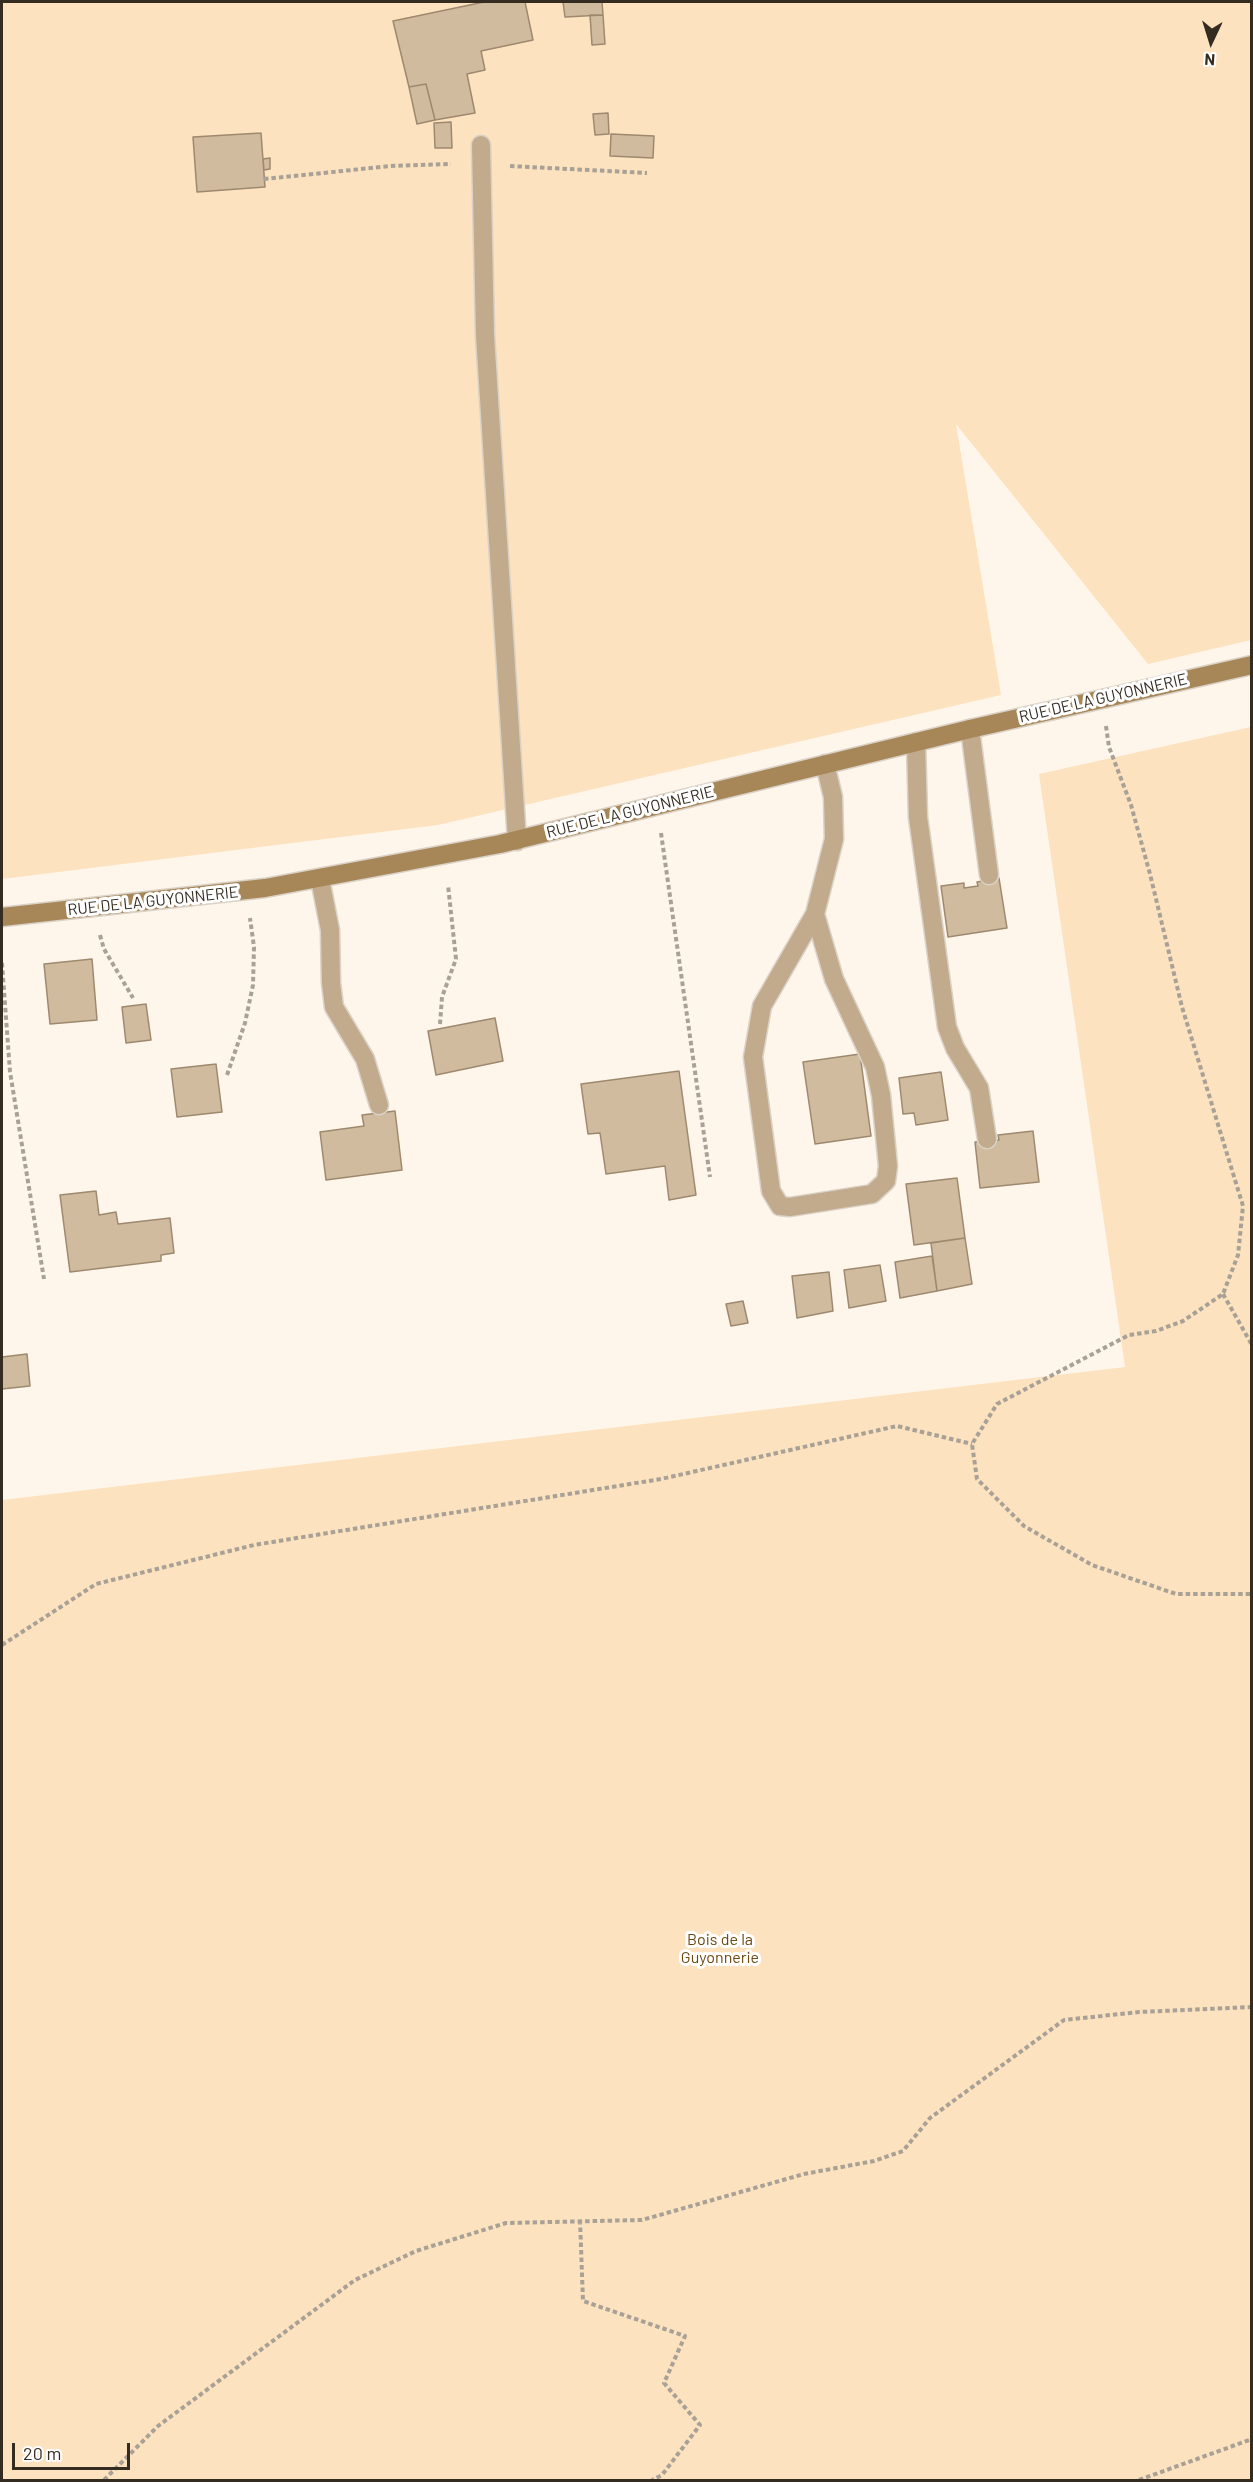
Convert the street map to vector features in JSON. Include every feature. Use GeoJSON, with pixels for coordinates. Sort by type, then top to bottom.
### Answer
{"type":"FeatureCollection","features":[{"type":"Feature","properties":{"kind":"street","name":"RUE DE LA GUYONNERIE"},"geometry":{"type":"LineString","coordinates":[[2,917],[246,891],[517,841],[970,729],[1251,665]]}},
{"type":"Feature","properties":{"kind":"lane"},"geometry":{"type":"LineString","coordinates":[[481,145],[485,347],[517,841]]}},
{"type":"Feature","properties":{"kind":"lane"},"geometry":{"type":"LineString","coordinates":[[970,729],[989,875]]}},
{"type":"Feature","properties":{"kind":"lane"},"geometry":{"type":"LineString","coordinates":[[916,742],[918,817],[947,1027],[955,1048],[979,1088],[987,1138]]}},
{"type":"Feature","properties":{"kind":"lane"},"geometry":{"type":"LineString","coordinates":[[815,914],[834,979],[875,1067],[881,1095],[888,1166],[886,1181],[872,1194],[790,1207],[780,1206],[771,1191],[753,1057],[762,1006],[815,914],[834,839],[833,797],[825,764]]}},
{"type":"Feature","properties":{"kind":"lane"},"geometry":{"type":"LineString","coordinates":[[320,879],[330,930],[334,1007],[365,1059],[379,1105]]}},
{"type":"Feature","properties":{"kind":"path"},"geometry":{"type":"LineString","coordinates":[[264,179],[399,165],[481,164],[647,173]]}},
{"type":"Feature","properties":{"kind":"path"},"geometry":{"type":"LineString","coordinates":[[1101,699],[1109,747],[1131,805],[1182,1007],[1243,1206],[1238,1255],[1223,1294],[1183,1321],[1156,1331],[1129,1335],[997,1404],[972,1444],[977,1479],[1024,1526],[1092,1566],[1176,1594],[1251,1594]]}},
{"type":"Feature","properties":{"kind":"path"},"geometry":{"type":"LineString","coordinates":[[657,806],[710,1177]]}},
{"type":"Feature","properties":{"kind":"path"},"geometry":{"type":"LineString","coordinates":[[440,1024],[442,997],[453,969],[457,946],[443,855]]}},
{"type":"Feature","properties":{"kind":"path"},"geometry":{"type":"LineString","coordinates":[[227,1076],[245,1023],[255,965],[246,891]]}},
{"type":"Feature","properties":{"kind":"path"},"geometry":{"type":"LineString","coordinates":[[97,908],[104,949],[133,998]]}},
{"type":"Feature","properties":{"kind":"path"},"geometry":{"type":"LineString","coordinates":[[2,963],[10,1072],[44,1279]]}},
{"type":"Feature","properties":{"kind":"path"},"geometry":{"type":"LineString","coordinates":[[1223,1294],[1251,1345]]}},
{"type":"Feature","properties":{"kind":"path"},"geometry":{"type":"LineString","coordinates":[[2,1645],[96,1584],[254,1545],[661,1479],[897,1426],[972,1444]]}},
{"type":"Feature","properties":{"kind":"path"},"geometry":{"type":"LineString","coordinates":[[104,2481],[158,2426],[355,2280],[416,2251],[506,2223],[642,2220],[804,2174],[874,2161],[903,2151],[930,2118],[1064,2020],[1139,2012],[1251,2007]]}},
{"type":"Feature","properties":{"kind":"path"},"geometry":{"type":"LineString","coordinates":[[580,2220],[584,2301],[685,2336],[664,2383],[700,2425],[662,2475],[652,2481]]}},
{"type":"Feature","properties":{"kind":"path"},"geometry":{"type":"LineString","coordinates":[[1139,2481],[1251,2439]]}},
{"type":"Feature","properties":{"kind":"green space"},"geometry":{"type":"Polygon","coordinates":[[[2,2],[1251,2],[1251,640],[1148,664],[956,424],[1001,695],[438,825],[2,879],[2,2]]]}},
{"type":"Feature","properties":{"kind":"green space","name":"Bois de la Guyonnerie"},"geometry":{"type":"Polygon","coordinates":[[[1251,727],[1251,2480],[2,2480],[2,1500],[1125,1367],[1039,774],[1251,727]]]}},
{"type":"Feature","properties":{"kind":"building"},"geometry":{"type":"Polygon","coordinates":[[[484,2],[525,2],[533,40],[481,51],[485,70],[467,74],[475,113],[435,120],[426,84],[409,87],[393,21],[484,2]]]}},
{"type":"Feature","properties":{"kind":"building"},"geometry":{"type":"Polygon","coordinates":[[[563,2],[602,2],[603,15],[565,17],[563,2]]]}},
{"type":"Feature","properties":{"kind":"building"},"geometry":{"type":"Polygon","coordinates":[[[590,15],[603,15],[605,44],[592,45],[590,15]]]}},
{"type":"Feature","properties":{"kind":"building"},"geometry":{"type":"Polygon","coordinates":[[[426,84],[435,120],[417,124],[409,87],[426,84]]]}},
{"type":"Feature","properties":{"kind":"building"},"geometry":{"type":"Polygon","coordinates":[[[608,113],[609,134],[595,135],[593,114],[608,113]]]}},
{"type":"Feature","properties":{"kind":"building"},"geometry":{"type":"Polygon","coordinates":[[[451,122],[452,148],[435,148],[434,123],[451,122]]]}},
{"type":"Feature","properties":{"kind":"building"},"geometry":{"type":"Polygon","coordinates":[[[261,133],[265,187],[197,192],[193,137],[261,133]]]}},
{"type":"Feature","properties":{"kind":"building"},"geometry":{"type":"Polygon","coordinates":[[[611,134],[654,136],[653,158],[610,156],[611,134]]]}},
{"type":"Feature","properties":{"kind":"building"},"geometry":{"type":"Polygon","coordinates":[[[270,158],[270,169],[264,170],[263,159],[270,158]]]}},
{"type":"Feature","properties":{"kind":"building"},"geometry":{"type":"Polygon","coordinates":[[[999,878],[1007,928],[948,937],[941,886],[964,883],[964,888],[978,886],[977,882],[999,878]]]}},
{"type":"Feature","properties":{"kind":"building"},"geometry":{"type":"Polygon","coordinates":[[[92,959],[97,1020],[50,1024],[44,964],[92,959]]]}},
{"type":"Feature","properties":{"kind":"building"},"geometry":{"type":"Polygon","coordinates":[[[146,1004],[151,1040],[126,1043],[122,1007],[146,1004]]]}},
{"type":"Feature","properties":{"kind":"building"},"geometry":{"type":"Polygon","coordinates":[[[495,1018],[503,1061],[436,1075],[428,1031],[495,1018]]]}},
{"type":"Feature","properties":{"kind":"building"},"geometry":{"type":"Polygon","coordinates":[[[860,1054],[871,1136],[815,1144],[803,1062],[860,1054]]]}},
{"type":"Feature","properties":{"kind":"building"},"geometry":{"type":"Polygon","coordinates":[[[216,1064],[222,1112],[177,1117],[171,1069],[216,1064]]]}},
{"type":"Feature","properties":{"kind":"building"},"geometry":{"type":"Polygon","coordinates":[[[679,1071],[696,1195],[669,1200],[665,1166],[606,1174],[600,1133],[588,1134],[581,1084],[679,1071]]]}},
{"type":"Feature","properties":{"kind":"building"},"geometry":{"type":"Polygon","coordinates":[[[941,1072],[948,1120],[916,1125],[914,1113],[903,1114],[899,1078],[941,1072]]]}},
{"type":"Feature","properties":{"kind":"building"},"geometry":{"type":"Polygon","coordinates":[[[395,1111],[402,1170],[326,1180],[320,1132],[364,1126],[362,1115],[395,1111]]]}},
{"type":"Feature","properties":{"kind":"building"},"geometry":{"type":"Polygon","coordinates":[[[1033,1131],[1039,1182],[980,1188],[975,1142],[999,1140],[998,1135],[1033,1131]]]}},
{"type":"Feature","properties":{"kind":"building"},"geometry":{"type":"Polygon","coordinates":[[[957,1178],[965,1238],[914,1245],[906,1184],[957,1178]]]}},
{"type":"Feature","properties":{"kind":"building"},"geometry":{"type":"Polygon","coordinates":[[[96,1191],[99,1215],[116,1212],[118,1224],[170,1218],[174,1253],[161,1255],[161,1261],[70,1272],[60,1195],[96,1191]]]}},
{"type":"Feature","properties":{"kind":"building"},"geometry":{"type":"Polygon","coordinates":[[[965,1238],[972,1284],[937,1291],[931,1243],[965,1238]]]}},
{"type":"Feature","properties":{"kind":"building"},"geometry":{"type":"Polygon","coordinates":[[[932,1256],[937,1291],[900,1298],[895,1262],[932,1256]]]}},
{"type":"Feature","properties":{"kind":"building"},"geometry":{"type":"Polygon","coordinates":[[[880,1265],[886,1301],[849,1308],[844,1270],[880,1265]]]}},
{"type":"Feature","properties":{"kind":"building"},"geometry":{"type":"Polygon","coordinates":[[[829,1272],[833,1311],[797,1318],[792,1276],[829,1272]]]}},
{"type":"Feature","properties":{"kind":"building"},"geometry":{"type":"Polygon","coordinates":[[[743,1301],[748,1323],[731,1326],[726,1304],[743,1301]]]}},
{"type":"Feature","properties":{"kind":"building"},"geometry":{"type":"Polygon","coordinates":[[[27,1354],[30,1386],[2,1389],[2,1357],[27,1354]]]}}]}
